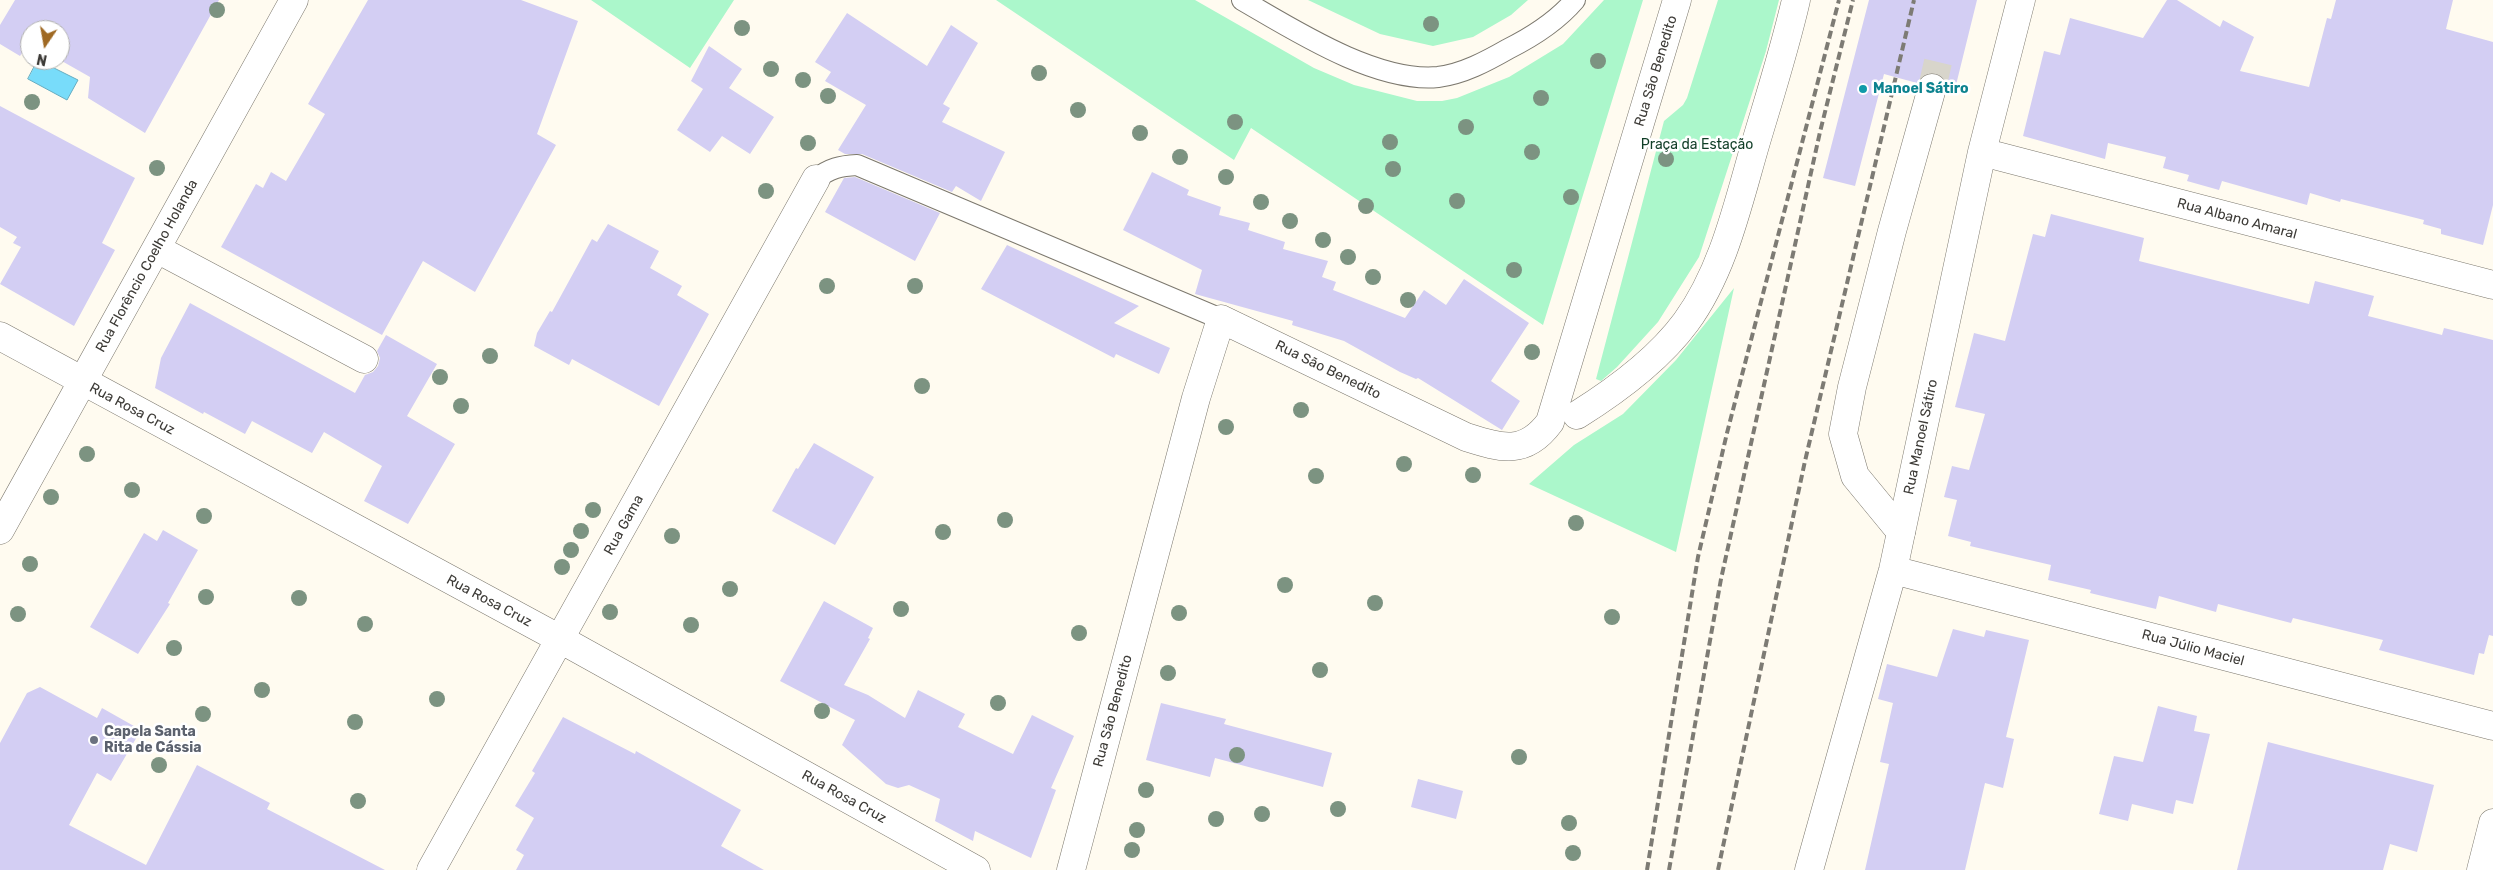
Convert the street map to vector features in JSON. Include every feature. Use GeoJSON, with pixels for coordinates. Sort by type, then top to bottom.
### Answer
{"type":"FeatureCollection","features":[{"type":"Feature","properties":{"kind":"street","name":"Rua Florêncio Coelho Holanda"},"geometry":{"type":"LineString","coordinates":[[0,530],[294,0]]}},
{"type":"Feature","properties":{"kind":"street","name":"Rua São Benedito"},"geometry":{"type":"LineString","coordinates":[[1071,870],[1194,408],[1221,319],[1466,437],[1499,448],[1522,446],[1540,435],[1550,422],[1677,0]]}},
{"type":"Feature","properties":{"kind":"street"},"geometry":{"type":"LineString","coordinates":[[1577,415],[1613,393],[1658,353],[1686,322],[1707,286],[1736,210],[1796,0]]}},
{"type":"Feature","properties":{"kind":"street","name":"Rua Manoel Sátiro"},"geometry":{"type":"LineString","coordinates":[[1809,870],[1893,570],[1982,152],[2021,0]]}},
{"type":"Feature","properties":{"kind":"street"},"geometry":{"type":"LineString","coordinates":[[1901,532],[1855,476],[1843,434],[1852,387],[1892,231],[1932,88]]}},
{"type":"Feature","properties":{"kind":"street","name":"Rua Albano Amaral"},"geometry":{"type":"LineString","coordinates":[[1982,152],[2493,285]]}},
{"type":"Feature","properties":{"kind":"street","name":"Rua Gama"},"geometry":{"type":"LineString","coordinates":[[431,870],[816,179]]}},
{"type":"Feature","properties":{"kind":"street"},"geometry":{"type":"LineString","coordinates":[[157,249],[364,359]]}},
{"type":"Feature","properties":{"kind":"street","name":"Rua Rosa Cruz"},"geometry":{"type":"LineString","coordinates":[[0,336],[83,383],[560,639],[976,870]]}},
{"type":"Feature","properties":{"kind":"street","name":"Rua Júlio Maciel"},"geometry":{"type":"LineString","coordinates":[[1893,570],[2493,726]]}},
{"type":"Feature","properties":{"kind":"street"},"geometry":{"type":"LineString","coordinates":[[2481,870],[2493,823]]}},
{"type":"Feature","properties":{"kind":"lane"},"geometry":{"type":"LineString","coordinates":[[1242,0],[1307,38],[1362,63],[1404,74],[1437,77],[1482,64],[1525,40],[1569,7],[1575,0]]}},
{"type":"Feature","properties":{"kind":"lane"},"geometry":{"type":"LineString","coordinates":[[816,179],[833,168],[857,165],[1221,319]]}},
{"type":"Feature","properties":{"kind":"green space"},"geometry":{"type":"Polygon","coordinates":[[[591,0],[734,0],[690,68],[591,0]]]}},
{"type":"Feature","properties":{"kind":"green space"},"geometry":{"type":"Polygon","coordinates":[[[996,0],[1195,0],[1314,68],[1354,85],[1417,101],[1442,101],[1457,98],[1509,77],[1563,44],[1604,0],[1643,0],[1543,325],[1251,128],[1234,160],[996,0]]]}},
{"type":"Feature","properties":{"kind":"green space"},"geometry":{"type":"Polygon","coordinates":[[[1308,0],[1528,0],[1511,15],[1473,37],[1433,46],[1380,34],[1308,0]]]}},
{"type":"Feature","properties":{"kind":"green space","name":"Praça da Estação"},"geometry":{"type":"Polygon","coordinates":[[[1718,0],[1779,0],[1766,51],[1699,257],[1658,322],[1617,367],[1601,381],[1596,379],[1664,121],[1683,105],[1687,98],[1718,0]]]}},
{"type":"Feature","properties":{"kind":"green space"},"geometry":{"type":"Polygon","coordinates":[[[1734,288],[1676,552],[1529,484],[1574,445],[1623,414],[1676,360],[1734,288]]]}},
{"type":"Feature","properties":{"kind":"water"},"geometry":{"type":"Polygon","coordinates":[[[33,70],[58,70],[78,80],[67,100],[28,79],[33,70]]]}},
{"type":"Feature","properties":{"kind":"building"},"geometry":{"type":"Polygon","coordinates":[[[15,0],[219,0],[145,133],[88,98],[90,77],[70,66],[70,20],[20,20],[20,56],[0,44],[0,25],[15,0]]]}},
{"type":"Feature","properties":{"kind":"building"},"geometry":{"type":"Polygon","coordinates":[[[368,0],[521,0],[578,21],[537,134],[556,145],[475,292],[423,261],[382,335],[221,247],[256,184],[263,188],[271,172],[286,181],[325,114],[308,104],[368,0]]]}},
{"type":"Feature","properties":{"kind":"building"},"geometry":{"type":"Polygon","coordinates":[[[1869,0],[1977,0],[1954,93],[1947,92],[1947,85],[1943,77],[1936,73],[1929,73],[1921,77],[1917,83],[1884,74],[1855,186],[1823,178],[1869,0]]]}},
{"type":"Feature","properties":{"kind":"building"},"geometry":{"type":"Polygon","coordinates":[[[2167,0],[2177,0],[2220,27],[2223,20],[2254,37],[2240,71],[2309,87],[2327,18],[2331,19],[2336,0],[2453,0],[2446,29],[2493,42],[2493,205],[2483,245],[2441,234],[2441,229],[2423,224],[2424,220],[2341,199],[2340,202],[2310,193],[2307,205],[2222,181],[2219,190],[2187,181],[2189,175],[2163,168],[2166,157],[2108,143],[2105,159],[2023,136],[2044,51],[2060,55],[2070,18],[2143,38],[2167,0]]]}},
{"type":"Feature","properties":{"kind":"building"},"geometry":{"type":"Polygon","coordinates":[[[847,13],[927,66],[951,25],[978,43],[943,104],[950,108],[942,122],[1005,152],[981,201],[956,186],[952,192],[862,154],[845,154],[838,150],[866,105],[825,81],[831,72],[815,62],[847,13]]]}},
{"type":"Feature","properties":{"kind":"building"},"geometry":{"type":"Polygon","coordinates":[[[709,46],[742,69],[729,88],[774,117],[750,154],[722,136],[710,152],[677,130],[703,89],[691,81],[709,46]]]}},
{"type":"Feature","properties":{"kind":"building"},"geometry":{"type":"Polygon","coordinates":[[[0,106],[135,178],[102,243],[115,250],[74,326],[0,284],[21,247],[13,243],[17,237],[0,227],[0,106]]]}},
{"type":"Feature","properties":{"kind":"building"},"geometry":{"type":"Polygon","coordinates":[[[1152,172],[1189,190],[1187,195],[1221,207],[1219,215],[1250,223],[1248,230],[1285,242],[1283,249],[1328,261],[1322,277],[1336,282],[1333,290],[1405,318],[1424,290],[1446,305],[1464,279],[1529,323],[1491,381],[1520,401],[1502,430],[1418,378],[1416,379],[1400,372],[1344,341],[1292,325],[1293,321],[1195,294],[1202,270],[1123,230],[1152,172]]]}},
{"type":"Feature","properties":{"kind":"building"},"geometry":{"type":"Polygon","coordinates":[[[855,177],[940,213],[915,261],[825,212],[844,178],[855,177]]]}},
{"type":"Feature","properties":{"kind":"building"},"geometry":{"type":"Polygon","coordinates":[[[2051,214],[2144,238],[2139,261],[2309,304],[2315,281],[2374,296],[2368,316],[2442,335],[2444,328],[2493,340],[2493,636],[2489,635],[2484,654],[2479,653],[2474,675],[2379,650],[2383,640],[2293,618],[2291,623],[2218,604],[2216,612],[2159,596],[2156,609],[2090,593],[2091,590],[2048,580],[2051,565],[1970,546],[1971,542],[1948,536],[1957,500],[1944,497],[1952,466],[1969,470],[1985,414],[1955,407],[1974,333],[2005,341],[2033,234],[2045,237],[2051,214]]]}},
{"type":"Feature","properties":{"kind":"building"},"geometry":{"type":"Polygon","coordinates":[[[608,224],[659,251],[650,268],[682,286],[677,295],[709,314],[659,406],[572,359],[569,365],[534,346],[537,333],[550,311],[552,312],[592,239],[597,242],[608,224]]]}},
{"type":"Feature","properties":{"kind":"building"},"geometry":{"type":"Polygon","coordinates":[[[1007,245],[1139,306],[1114,323],[1170,348],[1159,374],[1116,354],[1114,358],[981,289],[1007,245]]]}},
{"type":"Feature","properties":{"kind":"building"},"geometry":{"type":"Polygon","coordinates":[[[190,303],[355,393],[365,375],[373,372],[378,366],[380,358],[377,351],[386,335],[437,364],[407,416],[455,444],[408,524],[364,501],[382,466],[324,432],[312,453],[252,421],[245,434],[155,388],[161,358],[190,303]]]}},
{"type":"Feature","properties":{"kind":"building"},"geometry":{"type":"Polygon","coordinates":[[[814,443],[874,477],[835,545],[772,511],[796,468],[798,469],[814,443]]]}},
{"type":"Feature","properties":{"kind":"building"},"geometry":{"type":"Polygon","coordinates":[[[163,530],[198,550],[168,603],[170,604],[138,654],[90,627],[144,533],[157,541],[163,530]]]}},
{"type":"Feature","properties":{"kind":"building"},"geometry":{"type":"Polygon","coordinates":[[[824,601],[873,628],[868,638],[870,639],[844,685],[868,695],[905,718],[918,690],[965,714],[958,727],[1013,754],[1032,715],[1074,736],[1051,788],[1056,790],[1031,858],[975,831],[973,841],[935,821],[940,799],[909,785],[898,788],[886,784],[842,745],[855,720],[780,681],[824,601]]]}},
{"type":"Feature","properties":{"kind":"building"},"geometry":{"type":"Polygon","coordinates":[[[1953,629],[1984,637],[1986,630],[2029,640],[2006,737],[2014,739],[2003,788],[1985,783],[1965,870],[1865,870],[1889,764],[1880,762],[1893,703],[1878,699],[1887,664],[1937,677],[1953,629]]]}},
{"type":"Feature","properties":{"kind":"building"},"geometry":{"type":"Polygon","coordinates":[[[40,687],[97,718],[102,708],[141,730],[111,781],[97,773],[69,825],[146,865],[197,765],[270,803],[267,809],[385,870],[0,870],[0,743],[27,693],[40,687]]]}},
{"type":"Feature","properties":{"kind":"building"},"geometry":{"type":"Polygon","coordinates":[[[1161,703],[1226,719],[1224,724],[1332,753],[1323,787],[1215,758],[1210,777],[1146,760],[1161,703]]]}},
{"type":"Feature","properties":{"kind":"building"},"geometry":{"type":"Polygon","coordinates":[[[2158,706],[2197,716],[2194,731],[2210,734],[2193,804],[2176,800],[2173,814],[2132,804],[2128,821],[2099,814],[2114,756],[2143,762],[2158,706]]]}},
{"type":"Feature","properties":{"kind":"building"},"geometry":{"type":"Polygon","coordinates":[[[563,717],[635,754],[636,751],[741,810],[721,846],[764,870],[516,870],[524,855],[516,850],[534,818],[515,806],[535,773],[532,771],[563,717]]]}},
{"type":"Feature","properties":{"kind":"building"},"geometry":{"type":"Polygon","coordinates":[[[2268,742],[2434,785],[2417,852],[2390,844],[2383,870],[2237,870],[2268,742]]]}},
{"type":"Feature","properties":{"kind":"building"},"geometry":{"type":"Polygon","coordinates":[[[1418,779],[1463,791],[1456,819],[1411,807],[1418,779]]]}},
{"type":"Feature","properties":{"kind":"tunnel"},"geometry":{"type":"LineString","coordinates":[[1932,88],[1938,62]]}},
{"type":"Feature","properties":{"kind":"railway"},"geometry":{"type":"LineString","coordinates":[[1647,870],[1698,557],[1727,433],[1839,0]]}},
{"type":"Feature","properties":{"kind":"railway"},"geometry":{"type":"LineString","coordinates":[[1669,870],[1721,579],[1820,132],[1853,0]]}},
{"type":"Feature","properties":{"kind":"railway"},"geometry":{"type":"LineString","coordinates":[[1718,870],[1805,461],[1914,0]]}},
{"type":"Feature","properties":{"kind":"place","name":"Manoel Sátiro"},"geometry":{"type":"Point","coordinates":[1863,89]}},
{"type":"Feature","properties":{"kind":"place","name":"Capela Santa Rita de Cássia"},"geometry":{"type":"Point","coordinates":[94,740]}}]}
